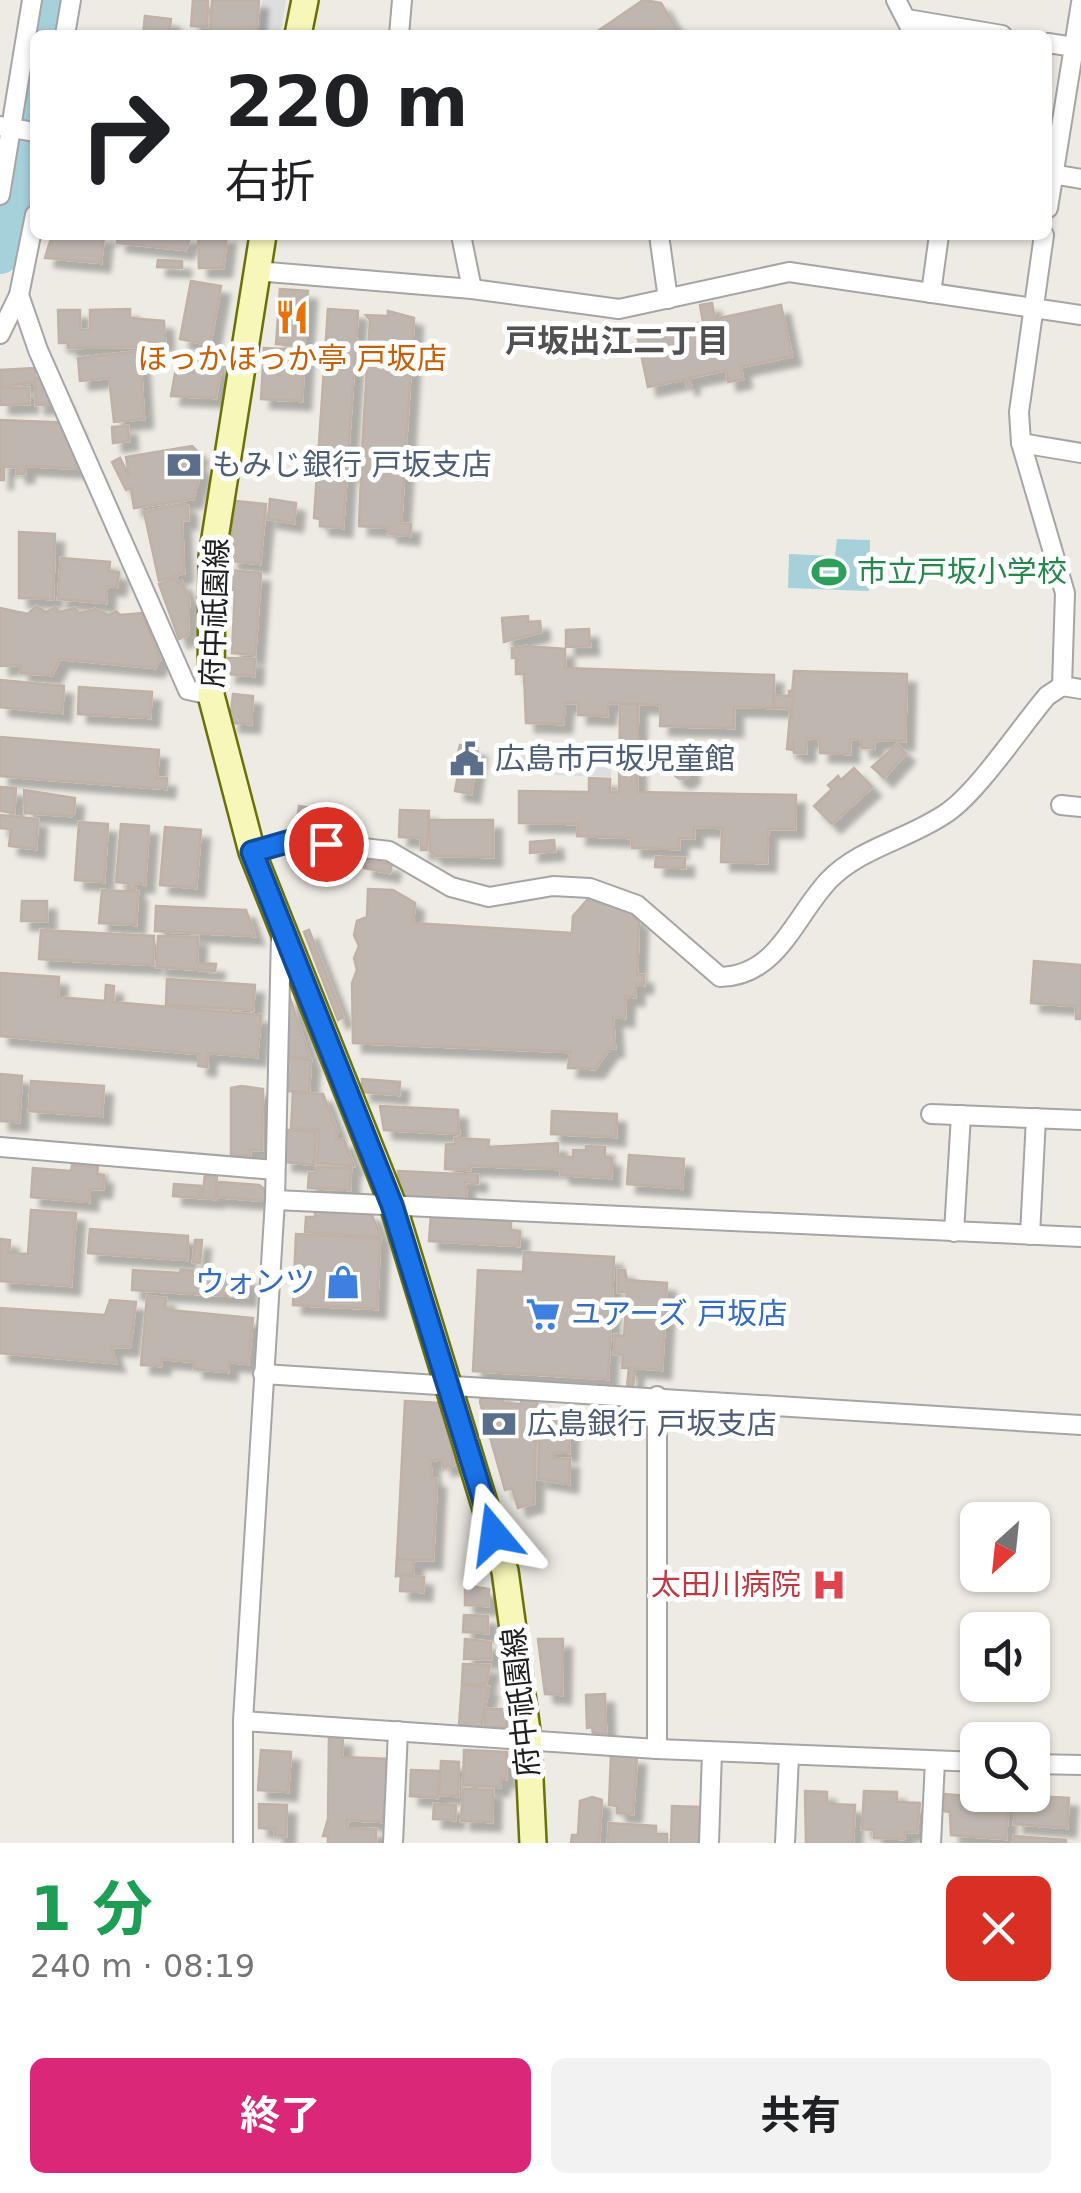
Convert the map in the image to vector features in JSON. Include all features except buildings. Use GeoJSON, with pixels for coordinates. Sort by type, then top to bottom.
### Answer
{"type":"FeatureCollection","features":[{"type":"Feature","properties":{"kind":"main road"},"geometry":{"type":"LineString","coordinates":[[299,30],[305,0]]}},
{"type":"Feature","properties":{"kind":"main road","name":"府中祇園線"},"geometry":{"type":"LineString","coordinates":[[262,240],[212,557],[211,695],[252,852],[392,1205],[450,1382],[505,1571],[528,1738],[532,1843]]}},
{"type":"Feature","properties":{"kind":"street"},"geometry":{"type":"LineString","coordinates":[[0,195],[17,129],[32,0]]}},
{"type":"Feature","properties":{"kind":"street"},"geometry":{"type":"LineString","coordinates":[[66,30],[71,0]]}},
{"type":"Feature","properties":{"kind":"street"},"geometry":{"type":"LineString","coordinates":[[399,30],[402,0]]}},
{"type":"Feature","properties":{"kind":"street"},"geometry":{"type":"LineString","coordinates":[[896,0],[911,27],[945,30]]}},
{"type":"Feature","properties":{"kind":"street"},"geometry":{"type":"LineString","coordinates":[[1081,3],[1077,48],[1052,174],[1081,179]]}},
{"type":"Feature","properties":{"kind":"street"},"geometry":{"type":"LineString","coordinates":[[1052,43],[1077,48]]}},
{"type":"Feature","properties":{"kind":"street"},"geometry":{"type":"LineString","coordinates":[[0,334],[19,295],[30,240]]}},
{"type":"Feature","properties":{"kind":"street"},"geometry":{"type":"LineString","coordinates":[[461,240],[472,290]]}},
{"type":"Feature","properties":{"kind":"street"},"geometry":{"type":"LineString","coordinates":[[660,240],[668,298]]}},
{"type":"Feature","properties":{"kind":"street"},"geometry":{"type":"LineString","coordinates":[[931,293],[938,240]]}},
{"type":"Feature","properties":{"kind":"street"},"geometry":{"type":"LineString","coordinates":[[252,852],[294,840],[389,850],[450,888],[489,897],[553,886],[590,888],[637,905],[720,976],[744,976],[770,957],[830,879],[867,852],[916,832],[951,810],[1046,696],[1072,688],[1073,595],[1022,443],[1019,412],[1043,240]]}},
{"type":"Feature","properties":{"kind":"street"},"geometry":{"type":"LineString","coordinates":[[256,271],[472,290],[618,309],[789,272],[1081,315]]}},
{"type":"Feature","properties":{"kind":"street"},"geometry":{"type":"LineString","coordinates":[[19,295],[38,350],[188,690],[211,695]]}},
{"type":"Feature","properties":{"kind":"street"},"geometry":{"type":"LineString","coordinates":[[1022,443],[1081,453]]}},
{"type":"Feature","properties":{"kind":"street"},"geometry":{"type":"LineString","coordinates":[[1062,805],[1081,807]]}},
{"type":"Feature","properties":{"kind":"street"},"geometry":{"type":"LineString","coordinates":[[243,1843],[243,1721],[275,1200],[281,932]]}},
{"type":"Feature","properties":{"kind":"street"},"geometry":{"type":"LineString","coordinates":[[932,1114],[1081,1120]]}},
{"type":"Feature","properties":{"kind":"street"},"geometry":{"type":"LineString","coordinates":[[954,1232],[961,1115]]}},
{"type":"Feature","properties":{"kind":"street"},"geometry":{"type":"LineString","coordinates":[[1030,1235],[1036,1118]]}},
{"type":"Feature","properties":{"kind":"street"},"geometry":{"type":"LineString","coordinates":[[0,1147],[276,1170]]}},
{"type":"Feature","properties":{"kind":"street"},"geometry":{"type":"LineString","coordinates":[[275,1200],[1081,1238]]}},
{"type":"Feature","properties":{"kind":"street"},"geometry":{"type":"LineString","coordinates":[[264,1374],[450,1382],[1081,1426]]}},
{"type":"Feature","properties":{"kind":"street"},"geometry":{"type":"LineString","coordinates":[[657,1396],[657,1749]]}},
{"type":"Feature","properties":{"kind":"street"},"geometry":{"type":"LineString","coordinates":[[243,1721],[657,1749],[960,1762]]}},
{"type":"Feature","properties":{"kind":"street"},"geometry":{"type":"LineString","coordinates":[[393,1843],[398,1732]]}},
{"type":"Feature","properties":{"kind":"street"},"geometry":{"type":"LineString","coordinates":[[709,1843],[712,1752]]}},
{"type":"Feature","properties":{"kind":"street"},"geometry":{"type":"LineString","coordinates":[[785,1843],[789,1756]]}},
{"type":"Feature","properties":{"kind":"street"},"geometry":{"type":"LineString","coordinates":[[931,1843],[935,1761]]}},
{"type":"Feature","properties":{"kind":"street"},"geometry":{"type":"LineString","coordinates":[[1050,1765],[1081,1766]]}},
{"type":"Feature","properties":{"kind":"shaded area"},"geometry":{"type":"Polygon","coordinates":[[[262,0],[286,0],[281,30],[260,30],[262,0]]]}},
{"type":"Feature","properties":{"kind":"shaded area"},"geometry":{"type":"Polygon","coordinates":[[[516,747],[611,750],[611,777],[516,774],[516,747]]]}},
{"type":"Feature","properties":{"kind":"water","name":"市立戸坂小学校"},"geometry":{"type":"Polygon","coordinates":[[[837,539],[870,540],[869,591],[788,588],[789,554],[835,556],[837,539]]]}},
{"type":"Feature","properties":{"kind":"waterway"},"geometry":{"type":"LineString","coordinates":[[43,30],[46,0]]}},
{"type":"Feature","properties":{"kind":"waterway"},"geometry":{"type":"LineString","coordinates":[[0,254],[15,217],[30,126]]}},
{"type":"Feature","properties":{"kind":"place","name":"ほっかほっか亭 戸坂店"},"geometry":{"type":"Point","coordinates":[292,317]}},
{"type":"Feature","properties":{"kind":"place","name":"もみじ銀行 戸坂支店"},"geometry":{"type":"Point","coordinates":[184,465]}},
{"type":"Feature","properties":{"kind":"place","name":"市立戸坂小学校"},"geometry":{"type":"Point","coordinates":[829,572]}},
{"type":"Feature","properties":{"kind":"place","name":"広島市戸坂児童館"},"geometry":{"type":"Point","coordinates":[467,759]}},
{"type":"Feature","properties":{"kind":"place","name":"ウォンツ"},"geometry":{"type":"Point","coordinates":[343,1282]}},
{"type":"Feature","properties":{"kind":"place","name":"ユアーズ 戸坂店"},"geometry":{"type":"Point","coordinates":[543,1314]}},
{"type":"Feature","properties":{"kind":"place","name":"広島銀行 戸坂支店"},"geometry":{"type":"Point","coordinates":[499,1424]}},
{"type":"Feature","properties":{"kind":"place","name":"太田川病院"},"geometry":{"type":"Point","coordinates":[829,1585]}},
{"type":"Feature","properties":{"kind":"district","name":"戸坂出江二丁目"},"geometry":{"type":"Point","coordinates":[617,341]}},
{"type":"Feature","properties":{"kind":"route"},"geometry":{"type":"LineString","coordinates":[[326,844],[294,840],[252,852],[392,1205],[494,1534]]}}]}
